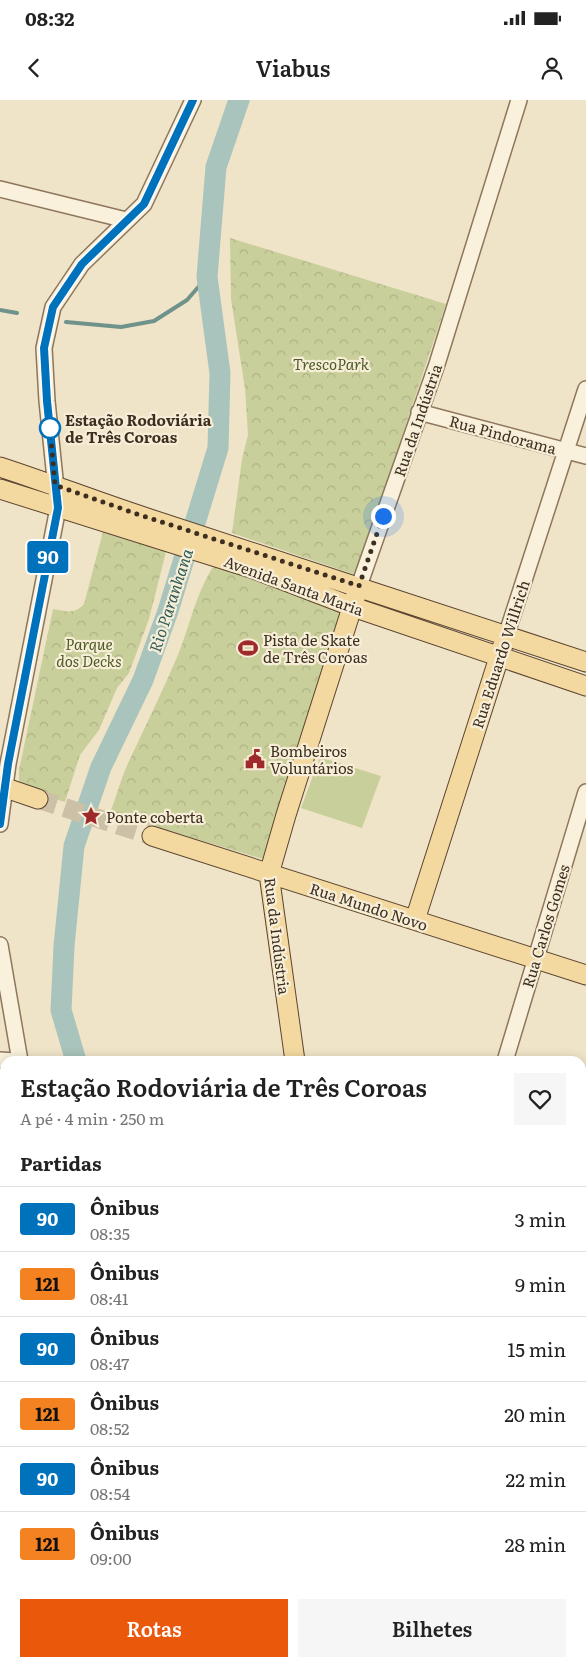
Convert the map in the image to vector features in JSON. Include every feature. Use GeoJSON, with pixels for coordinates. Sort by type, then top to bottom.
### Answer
{"type":"FeatureCollection","features":[{"type":"Feature","properties":{"kind":"main road","name":"Avenida Santa Maria"},"geometry":{"type":"LineString","coordinates":[[0,467],[55,485],[138,524]]}},
{"type":"Feature","properties":{"kind":"main road","name":"Avenida Santa Maria"},"geometry":{"type":"LineString","coordinates":[[0,489],[58,508],[138,524],[257,562],[359,586],[586,662]]}},
{"type":"Feature","properties":{"kind":"main road","name":"Avenida Santa Maria"},"geometry":{"type":"LineString","coordinates":[[257,562],[353,607],[586,686]]}},
{"type":"Feature","properties":{"kind":"main road","name":"Rua da Indústria"},"geometry":{"type":"LineString","coordinates":[[294,1056],[269,874],[359,586]]}},
{"type":"Feature","properties":{"kind":"main road","name":"Rua Eduardo Willrich"},"geometry":{"type":"LineString","coordinates":[[415,920],[506,636]]}},
{"type":"Feature","properties":{"kind":"main road"},"geometry":{"type":"LineString","coordinates":[[2,787],[38,799]]}},
{"type":"Feature","properties":{"kind":"main road","name":"Rua Mundo Novo"},"geometry":{"type":"LineString","coordinates":[[152,836],[586,975]]}},
{"type":"Feature","properties":{"kind":"street"},"geometry":{"type":"LineString","coordinates":[[0,824],[2,787],[58,508],[47,401],[44,348],[53,307],[82,264],[144,204],[193,100]]}},
{"type":"Feature","properties":{"kind":"street","name":"Rua da Indústria"},"geometry":{"type":"LineString","coordinates":[[359,586],[437,364],[519,100]]}},
{"type":"Feature","properties":{"kind":"street"},"geometry":{"type":"LineString","coordinates":[[0,189],[126,220]]}},
{"type":"Feature","properties":{"kind":"street","name":"Rua Eduardo Willrich"},"geometry":{"type":"LineString","coordinates":[[506,636],[586,389]]}},
{"type":"Feature","properties":{"kind":"street","name":"Rua Pindorama"},"geometry":{"type":"LineString","coordinates":[[419,412],[586,456]]}},
{"type":"Feature","properties":{"kind":"street","name":"Rua Carlos Gomes"},"geometry":{"type":"LineString","coordinates":[[507,1056],[586,792]]}},
{"type":"Feature","properties":{"kind":"street"},"geometry":{"type":"LineString","coordinates":[[0,945],[19,1056]]}},
{"type":"Feature","properties":{"kind":"green space","name":"TrescoPark"},"geometry":{"type":"Polygon","coordinates":[[[230,238],[446,304],[356,575],[232,533],[242,459],[248,435],[245,389],[231,299],[230,238]]]}},
{"type":"Feature","properties":{"kind":"green space","name":"Parque dos Decks"},"geometry":{"type":"Polygon","coordinates":[[[104,528],[167,548],[149,619],[129,673],[117,688],[99,730],[80,755],[65,802],[27,791],[19,782],[19,770],[53,609],[73,611],[84,604],[104,528]]]}},
{"type":"Feature","properties":{"kind":"green space"},"geometry":{"type":"Polygon","coordinates":[[[215,564],[344,611],[263,859],[110,813],[128,763],[178,655],[198,597],[215,564]]]}},
{"type":"Feature","properties":{"kind":"green space"},"geometry":{"type":"Polygon","coordinates":[[[320,757],[381,776],[362,828],[301,808],[320,757]]]}},
{"type":"Feature","properties":{"kind":"waterway","name":"Rio Paranhana"},"geometry":{"type":"LineString","coordinates":[[75,1056],[61,1010],[64,946],[74,846],[101,767],[143,680],[168,611],[218,448],[220,373],[207,277],[216,167],[239,100]]}},
{"type":"Feature","properties":{"kind":"waterway"},"geometry":{"type":"LineString","coordinates":[[66,322],[121,327],[154,321],[187,300],[207,277]]}},
{"type":"Feature","properties":{"kind":"waterway"},"geometry":{"type":"LineString","coordinates":[[0,310],[17,313]]}},
{"type":"Feature","properties":{"kind":"tunnel"},"geometry":{"type":"LineString","coordinates":[[38,799],[152,836]]}},
{"type":"Feature","properties":{"kind":"bus line","name":"90"},"geometry":{"type":"LineString","coordinates":[[0,824],[8,764],[58,508],[47,401],[44,348],[53,307],[82,264],[144,204],[193,100]]}},
{"type":"Feature","properties":{"kind":"place","name":"Estação Rodoviária de Três Coroas"},"geometry":{"type":"Point","coordinates":[50,428]}},
{"type":"Feature","properties":{"kind":"place","name":"Pista de Skate de Três Coroas"},"geometry":{"type":"Point","coordinates":[248,648]}},
{"type":"Feature","properties":{"kind":"place","name":"Bombeiros Voluntários"},"geometry":{"type":"Point","coordinates":[255,759]}},
{"type":"Feature","properties":{"kind":"place","name":"Ponte coberta"},"geometry":{"type":"Point","coordinates":[91,816]}},
{"type":"Feature","properties":{"kind":"route"},"geometry":{"type":"LineString","coordinates":[[50,428],[55,485],[259,555],[359,586],[383,516]]}}]}
